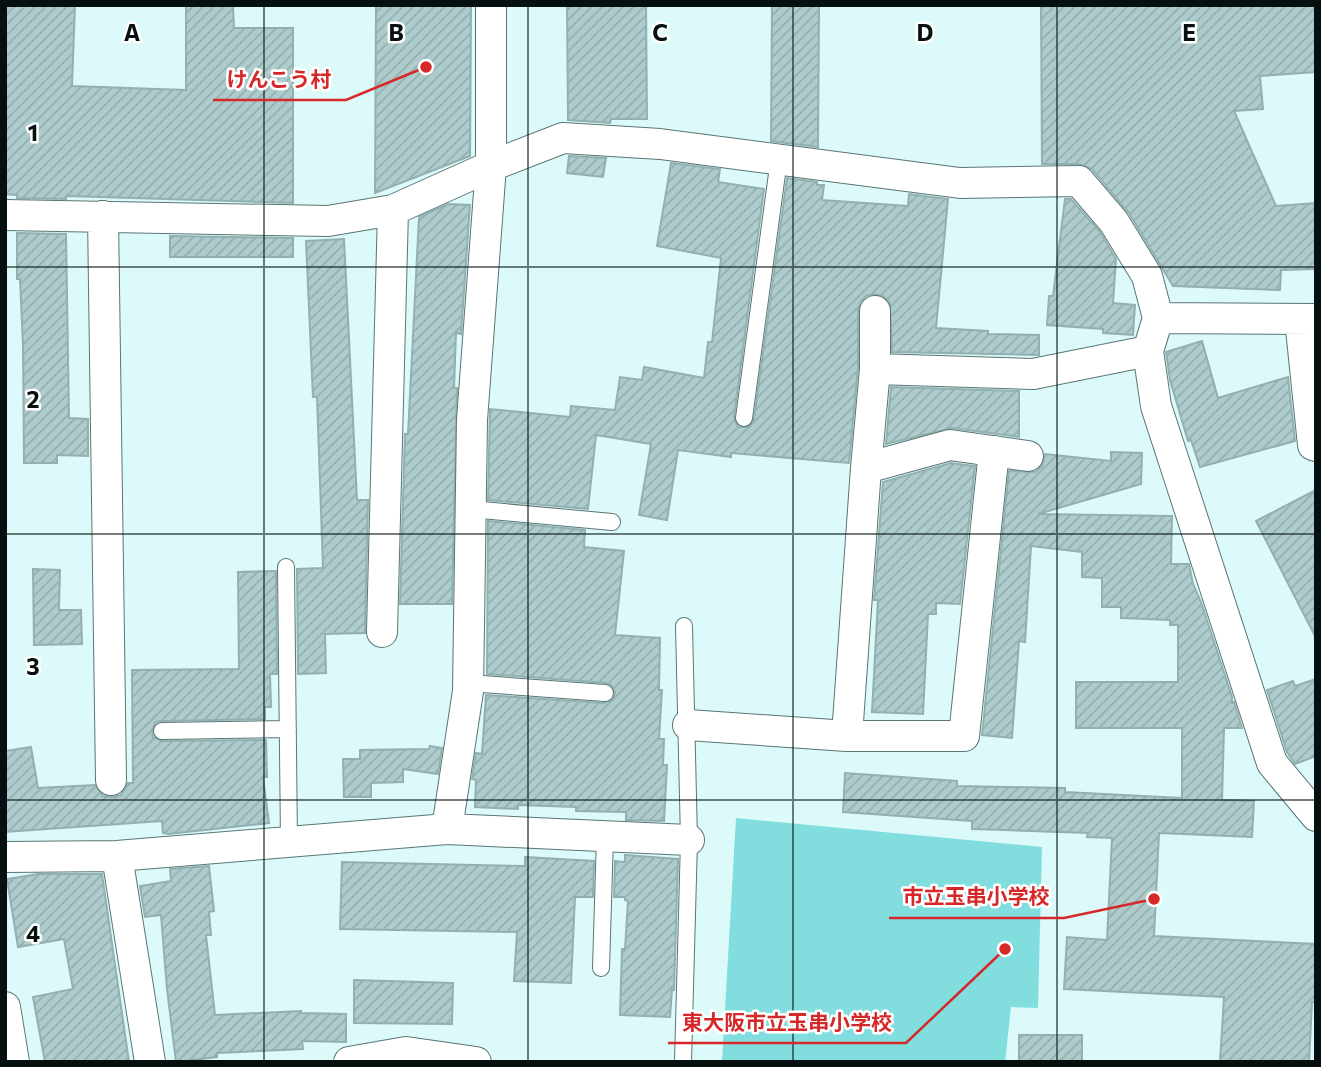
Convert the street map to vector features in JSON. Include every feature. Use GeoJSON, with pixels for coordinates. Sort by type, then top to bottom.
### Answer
{"type":"FeatureCollection","features":[{"type":"Feature","properties":{"kind":"street"},"geometry":{"type":"LineString","coordinates":[[447,829],[468,683],[472,420],[491,166],[491,5]]}},
{"type":"Feature","properties":{"kind":"street"},"geometry":{"type":"LineString","coordinates":[[5,215],[328,221],[393,209],[563,138],[660,144],[960,183],[1079,181],[1114,222],[1147,276],[1158,318],[1148,351],[1156,405],[1272,763],[1316,816]]}},
{"type":"Feature","properties":{"kind":"street"},"geometry":{"type":"LineString","coordinates":[[382,632],[393,209]]}},
{"type":"Feature","properties":{"kind":"street"},"geometry":{"type":"LineString","coordinates":[[103,216],[111,780]]}},
{"type":"Feature","properties":{"kind":"street"},"geometry":{"type":"LineString","coordinates":[[847,736],[875,369],[875,312]]}},
{"type":"Feature","properties":{"kind":"street"},"geometry":{"type":"LineString","coordinates":[[1158,318],[1308,319],[1313,445],[1316,446]]}},
{"type":"Feature","properties":{"kind":"street"},"geometry":{"type":"LineString","coordinates":[[875,369],[1033,374],[1148,351]]}},
{"type":"Feature","properties":{"kind":"street"},"geometry":{"type":"LineString","coordinates":[[866,468],[950,445],[1028,456]]}},
{"type":"Feature","properties":{"kind":"street"},"geometry":{"type":"LineString","coordinates":[[688,725],[847,736],[964,736],[994,451]]}},
{"type":"Feature","properties":{"kind":"street"},"geometry":{"type":"LineString","coordinates":[[5,857],[117,856],[447,829],[689,840]]}},
{"type":"Feature","properties":{"kind":"street"},"geometry":{"type":"LineString","coordinates":[[117,856],[150,1062]]}},
{"type":"Feature","properties":{"kind":"street"},"geometry":{"type":"LineString","coordinates":[[5,1007],[14,1062]]}},
{"type":"Feature","properties":{"kind":"street"},"geometry":{"type":"LineString","coordinates":[[349,1062],[383,1059],[405,1052],[476,1062]]}},
{"type":"Feature","properties":{"kind":"lane"},"geometry":{"type":"LineString","coordinates":[[744,418],[779,159]]}},
{"type":"Feature","properties":{"kind":"lane"},"geometry":{"type":"LineString","coordinates":[[471,509],[612,522]]}},
{"type":"Feature","properties":{"kind":"lane"},"geometry":{"type":"LineString","coordinates":[[286,567],[289,842]]}},
{"type":"Feature","properties":{"kind":"lane"},"geometry":{"type":"LineString","coordinates":[[683,1062],[689,840],[684,626]]}},
{"type":"Feature","properties":{"kind":"lane"},"geometry":{"type":"LineString","coordinates":[[468,683],[606,693]]}},
{"type":"Feature","properties":{"kind":"lane"},"geometry":{"type":"LineString","coordinates":[[162,732],[288,729]]}},
{"type":"Feature","properties":{"kind":"lane"},"geometry":{"type":"LineString","coordinates":[[601,968],[606,836]]}},
{"type":"Feature","properties":{"kind":"shaded area"},"geometry":{"type":"Polygon","coordinates":[[[736,818],[1042,847],[1038,1008],[1011,1007],[1005,1062],[722,1062],[736,818]]]}},
{"type":"Feature","properties":{"kind":"building"},"geometry":{"type":"Polygon","coordinates":[[[5,5],[75,5],[72,86],[186,90],[186,5],[233,5],[234,28],[293,28],[293,203],[66,196],[66,199],[17,198],[17,195],[5,194],[5,5]]]}},
{"type":"Feature","properties":{"kind":"building"},"geometry":{"type":"Polygon","coordinates":[[[376,5],[471,5],[470,156],[375,193],[376,5]]]}},
{"type":"Feature","properties":{"kind":"building"},"geometry":{"type":"Polygon","coordinates":[[[567,5],[646,5],[647,119],[611,119],[610,123],[568,120],[567,5]]]}},
{"type":"Feature","properties":{"kind":"building"},"geometry":{"type":"Polygon","coordinates":[[[772,5],[819,5],[818,147],[771,141],[772,5]]]}},
{"type":"Feature","properties":{"kind":"building"},"geometry":{"type":"Polygon","coordinates":[[[1041,5],[1316,5],[1316,72],[1260,76],[1263,109],[1234,111],[1276,206],[1316,203],[1316,269],[1281,270],[1280,290],[1173,286],[1129,213],[1092,169],[1079,164],[1042,164],[1041,5]]]}},
{"type":"Feature","properties":{"kind":"building"},"geometry":{"type":"Polygon","coordinates":[[[569,156],[606,158],[603,177],[567,173],[569,156]]]}},
{"type":"Feature","properties":{"kind":"building"},"geometry":{"type":"Polygon","coordinates":[[[671,163],[720,169],[718,182],[764,189],[734,417],[738,427],[749,427],[754,419],[787,178],[824,185],[822,200],[908,206],[909,194],[948,199],[936,328],[988,331],[988,334],[1039,335],[1039,355],[892,352],[890,303],[883,296],[866,296],[860,302],[858,310],[858,368],[849,463],[731,453],[731,457],[678,450],[667,520],[639,515],[651,444],[596,435],[588,509],[488,500],[490,409],[570,417],[571,406],[615,410],[620,377],[642,380],[644,367],[704,378],[708,342],[712,342],[721,258],[657,246],[671,163]]]}},
{"type":"Feature","properties":{"kind":"building"},"geometry":{"type":"Polygon","coordinates":[[[1065,199],[1071,199],[1100,232],[1116,259],[1113,303],[1135,305],[1133,335],[1103,333],[1103,329],[1047,325],[1049,296],[1053,296],[1065,199]]]}},
{"type":"Feature","properties":{"kind":"building"},"geometry":{"type":"Polygon","coordinates":[[[448,204],[470,205],[461,334],[456,333],[452,604],[400,604],[405,434],[408,434],[419,217],[448,204]]]}},
{"type":"Feature","properties":{"kind":"building"},"geometry":{"type":"Polygon","coordinates":[[[17,233],[66,234],[69,418],[88,419],[88,456],[57,455],[57,463],[24,463],[23,345],[20,279],[17,279],[17,233]]]}},
{"type":"Feature","properties":{"kind":"building"},"geometry":{"type":"Polygon","coordinates":[[[170,236],[293,238],[293,257],[170,257],[170,236]]]}},
{"type":"Feature","properties":{"kind":"building"},"geometry":{"type":"Polygon","coordinates":[[[344,239],[357,500],[368,500],[365,633],[325,634],[326,673],[298,674],[297,569],[323,568],[317,397],[313,397],[306,241],[344,239]]]}},
{"type":"Feature","properties":{"kind":"building"},"geometry":{"type":"Polygon","coordinates":[[[1202,341],[1218,398],[1288,377],[1295,441],[1200,467],[1191,440],[1188,441],[1170,380],[1166,352],[1202,341]]]}},
{"type":"Feature","properties":{"kind":"building"},"geometry":{"type":"Polygon","coordinates":[[[891,387],[1019,391],[1019,437],[952,428],[886,444],[891,387]]]}},
{"type":"Feature","properties":{"kind":"building"},"geometry":{"type":"Polygon","coordinates":[[[1111,452],[1142,453],[1141,484],[1038,514],[1172,516],[1171,564],[1189,564],[1193,584],[1242,728],[1224,728],[1222,800],[1254,801],[1252,837],[1159,833],[1154,936],[1316,944],[1316,1002],[1312,1002],[1309,1062],[1220,1062],[1224,997],[1064,989],[1067,937],[1107,940],[1112,838],[1087,837],[1088,833],[972,829],[972,821],[843,812],[845,773],[957,781],[957,786],[1065,788],[1065,792],[1182,798],[1182,728],[1076,728],[1076,682],[1178,682],[1178,625],[1170,625],[1170,620],[1121,618],[1121,607],[1102,607],[1102,578],[1082,577],[1082,552],[1031,546],[1025,642],[1019,641],[1012,738],[982,735],[1009,471],[1035,472],[1042,466],[1045,454],[1111,461],[1111,452]]]}},
{"type":"Feature","properties":{"kind":"building"},"geometry":{"type":"Polygon","coordinates":[[[951,463],[975,466],[960,604],[936,603],[936,614],[928,614],[923,714],[872,712],[878,600],[874,600],[883,482],[951,463]]]}},
{"type":"Feature","properties":{"kind":"building"},"geometry":{"type":"Polygon","coordinates":[[[1316,490],[1316,638],[1256,521],[1316,490]]]}},
{"type":"Feature","properties":{"kind":"building"},"geometry":{"type":"Polygon","coordinates":[[[488,521],[585,530],[584,547],[624,551],[615,635],[660,638],[659,690],[662,690],[659,739],[664,739],[663,765],[667,765],[664,821],[626,820],[626,812],[576,811],[576,807],[475,807],[476,780],[472,779],[476,753],[482,754],[486,695],[604,703],[613,699],[615,693],[611,685],[606,683],[487,674],[488,521]]]}},
{"type":"Feature","properties":{"kind":"building"},"geometry":{"type":"Polygon","coordinates":[[[33,569],[60,570],[59,610],[81,610],[82,644],[34,645],[33,569]]]}},
{"type":"Feature","properties":{"kind":"building"},"geometry":{"type":"Polygon","coordinates":[[[276,571],[277,674],[270,674],[271,707],[265,707],[265,719],[162,721],[156,722],[152,730],[153,737],[162,741],[266,740],[267,777],[263,777],[269,823],[168,834],[163,833],[162,821],[5,832],[5,751],[31,747],[38,788],[95,785],[103,796],[121,795],[128,783],[133,783],[132,670],[239,669],[238,572],[276,571]]]}},
{"type":"Feature","properties":{"kind":"building"},"geometry":{"type":"Polygon","coordinates":[[[1316,679],[1316,756],[1295,764],[1287,752],[1267,690],[1293,681],[1295,686],[1316,679]]]}},
{"type":"Feature","properties":{"kind":"building"},"geometry":{"type":"Polygon","coordinates":[[[430,746],[442,748],[438,774],[403,769],[403,782],[371,783],[371,797],[344,797],[343,759],[360,759],[360,750],[429,749],[430,746]]]}},
{"type":"Feature","properties":{"kind":"building"},"geometry":{"type":"Polygon","coordinates":[[[625,855],[678,859],[674,990],[670,1017],[620,1015],[622,949],[625,949],[628,901],[625,897],[614,897],[615,861],[625,862],[625,855]]]}},
{"type":"Feature","properties":{"kind":"building"},"geometry":{"type":"Polygon","coordinates":[[[525,857],[594,861],[593,897],[575,897],[571,983],[514,981],[517,932],[340,929],[342,862],[525,866],[525,857]]]}},
{"type":"Feature","properties":{"kind":"building"},"geometry":{"type":"Polygon","coordinates":[[[209,866],[214,911],[209,912],[211,935],[206,935],[215,1015],[301,1011],[346,1014],[346,1042],[302,1041],[303,1049],[217,1053],[217,1057],[176,1062],[161,915],[145,917],[140,886],[171,881],[170,869],[209,866]]]}},
{"type":"Feature","properties":{"kind":"building"},"geometry":{"type":"Polygon","coordinates":[[[38,874],[102,874],[129,1062],[45,1062],[33,997],[73,989],[64,939],[18,947],[7,879],[38,874]]]}},
{"type":"Feature","properties":{"kind":"building"},"geometry":{"type":"Polygon","coordinates":[[[354,980],[453,983],[452,1024],[354,1023],[354,980]]]}},
{"type":"Feature","properties":{"kind":"building"},"geometry":{"type":"Polygon","coordinates":[[[1019,1035],[1082,1035],[1082,1062],[1019,1062],[1019,1035]]]}},
{"type":"Feature","properties":{"kind":"place","name":"けんこう村"},"geometry":{"type":"Point","coordinates":[426,67]}},
{"type":"Feature","properties":{"kind":"place","name":"市立玉串小学校"},"geometry":{"type":"Point","coordinates":[1154,899]}},
{"type":"Feature","properties":{"kind":"place","name":"東大阪市立玉串小学校"},"geometry":{"type":"Point","coordinates":[1005,949]}}]}
